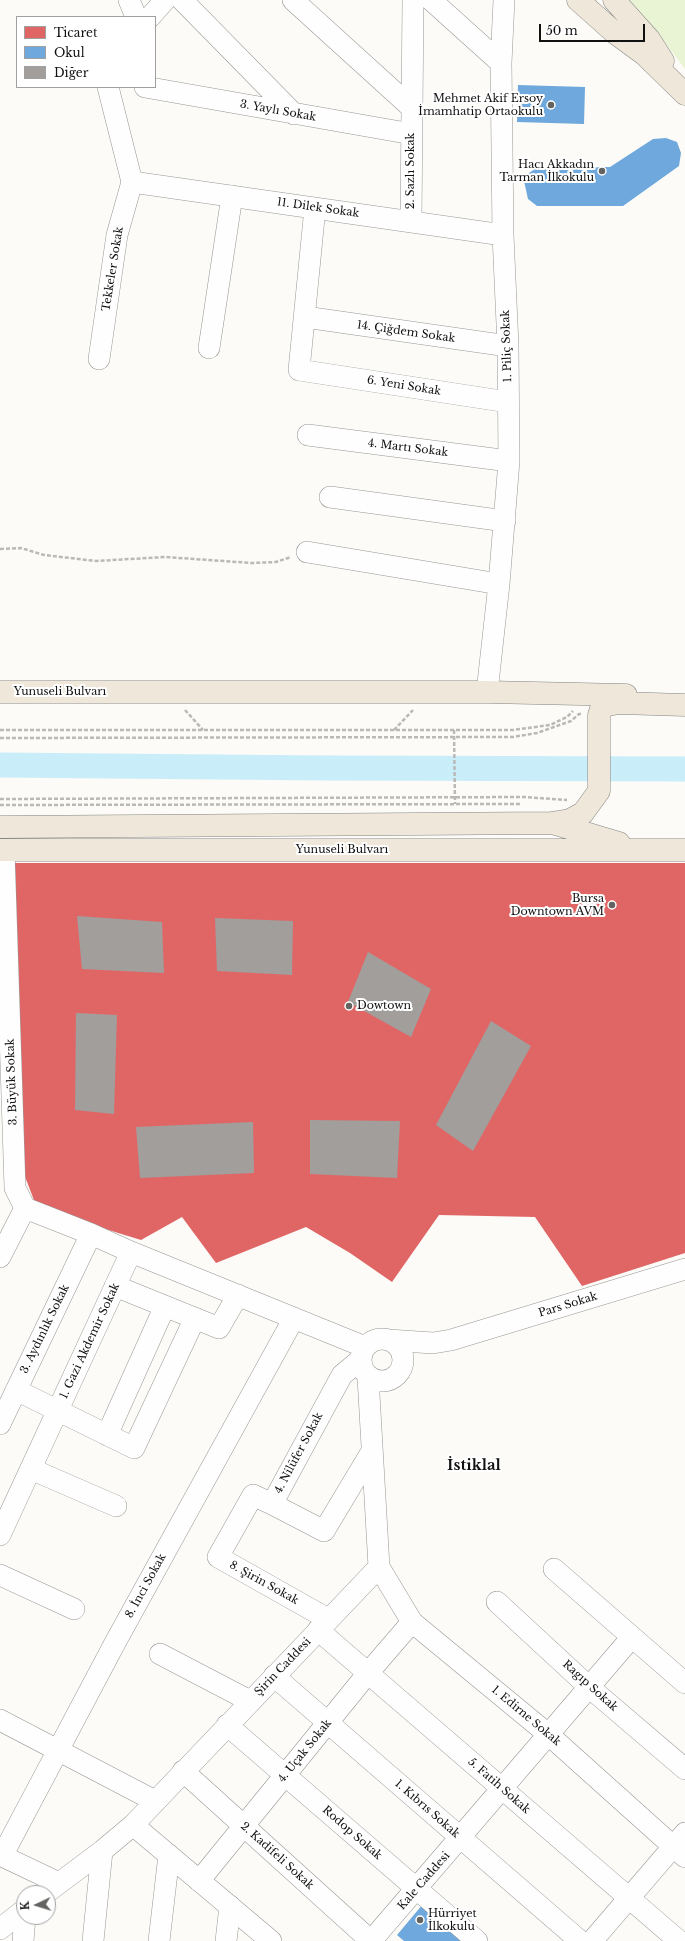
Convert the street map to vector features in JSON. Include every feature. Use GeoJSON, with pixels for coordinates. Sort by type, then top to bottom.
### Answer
{"type":"FeatureCollection","features":[{"type":"Feature","properties":{"kind":"main road"},"geometry":{"type":"LineString","coordinates":[[578,0],[615,33],[645,55],[685,94]]}},
{"type":"Feature","properties":{"kind":"main road"},"geometry":{"type":"LineString","coordinates":[[614,0],[649,39],[685,94]]}},
{"type":"Feature","properties":{"kind":"main road","name":"Yunuseli Bulvarı"},"geometry":{"type":"LineString","coordinates":[[0,692],[527,692],[685,696]]}},
{"type":"Feature","properties":{"kind":"main road"},"geometry":{"type":"LineString","coordinates":[[0,827],[428,824],[551,822],[570,820],[583,813],[595,797],[601,709],[608,704],[685,705]]}},
{"type":"Feature","properties":{"kind":"main road"},"geometry":{"type":"LineString","coordinates":[[551,822],[609,841],[651,850]]}},
{"type":"Feature","properties":{"kind":"main road","name":"Yunuseli Bulvarı"},"geometry":{"type":"LineString","coordinates":[[2,850],[685,850]]}},
{"type":"Feature","properties":{"kind":"street"},"geometry":{"type":"LineString","coordinates":[[129,0],[136,16]]}},
{"type":"Feature","properties":{"kind":"street"},"geometry":{"type":"LineString","coordinates":[[151,16],[165,0]]}},
{"type":"Feature","properties":{"kind":"street"},"geometry":{"type":"LineString","coordinates":[[182,0],[294,114]]}},
{"type":"Feature","properties":{"kind":"street"},"geometry":{"type":"LineString","coordinates":[[293,0],[412,108]]}},
{"type":"Feature","properties":{"kind":"street","name":"2. Sazlı Sokak"},"geometry":{"type":"LineString","coordinates":[[411,222],[413,0]]}},
{"type":"Feature","properties":{"kind":"street"},"geometry":{"type":"LineString","coordinates":[[431,0],[501,63]]}},
{"type":"Feature","properties":{"kind":"street","name":"1. Piliç Sokak"},"geometry":{"type":"LineString","coordinates":[[487,692],[499,584],[509,461],[508,346],[503,235],[501,63],[504,0]]}},
{"type":"Feature","properties":{"kind":"street","name":"Tekkeler Sokak"},"geometry":{"type":"LineString","coordinates":[[99,359],[117,235],[132,182],[108,88]]}},
{"type":"Feature","properties":{"kind":"street","name":"3. Yaylı Sokak"},"geometry":{"type":"LineString","coordinates":[[151,88],[412,134]]}},
{"type":"Feature","properties":{"kind":"street","name":"11. Dilek Sokak"},"geometry":{"type":"LineString","coordinates":[[132,182],[503,235]]}},
{"type":"Feature","properties":{"kind":"street"},"geometry":{"type":"LineString","coordinates":[[209,348],[232,196]]}},
{"type":"Feature","properties":{"kind":"street"},"geometry":{"type":"LineString","coordinates":[[305,317],[315,208]]}},
{"type":"Feature","properties":{"kind":"street","name":"14. Çiğdem Sokak"},"geometry":{"type":"LineString","coordinates":[[305,317],[508,346]]}},
{"type":"Feature","properties":{"kind":"street","name":"6. Yeni Sokak"},"geometry":{"type":"LineString","coordinates":[[305,317],[299,370],[508,402]]}},
{"type":"Feature","properties":{"kind":"street","name":"4. Martı Sokak"},"geometry":{"type":"LineString","coordinates":[[308,435],[509,461]]}},
{"type":"Feature","properties":{"kind":"street"},"geometry":{"type":"LineString","coordinates":[[330,497],[505,520]]}},
{"type":"Feature","properties":{"kind":"street"},"geometry":{"type":"LineString","coordinates":[[307,552],[499,584]]}},
{"type":"Feature","properties":{"kind":"street","name":"3. Büyük Sokak"},"geometry":{"type":"LineString","coordinates":[[2,850],[8,1188],[25,1208]]}},
{"type":"Feature","properties":{"kind":"street"},"geometry":{"type":"LineString","coordinates":[[0,1257],[25,1208],[294,1318],[364,1361],[381,1382],[394,1378],[415,1359],[450,1340]]}},
{"type":"Feature","properties":{"kind":"street","name":"3. Aydınlık Sokak"},"geometry":{"type":"LineString","coordinates":[[0,1424],[91,1234]]}},
{"type":"Feature","properties":{"kind":"street","name":"1. Gazi Akdemir Sokak"},"geometry":{"type":"LineString","coordinates":[[0,1535],[131,1252]]}},
{"type":"Feature","properties":{"kind":"street","name":"Pars Sokak"},"geometry":{"type":"LineString","coordinates":[[450,1340],[685,1269]]}},
{"type":"Feature","properties":{"kind":"street"},"geometry":{"type":"LineString","coordinates":[[115,1286],[219,1328],[238,1295]]}},
{"type":"Feature","properties":{"kind":"street"},"geometry":{"type":"LineString","coordinates":[[107,1435],[165,1306]]}},
{"type":"Feature","properties":{"kind":"street"},"geometry":{"type":"LineString","coordinates":[[16,1390],[134,1448],[195,1318]]}},
{"type":"Feature","properties":{"kind":"street","name":"8. İnci Sokak"},"geometry":{"type":"LineString","coordinates":[[1,1856],[294,1318]]}},
{"type":"Feature","properties":{"kind":"street"},"geometry":{"type":"LineString","coordinates":[[379,1567],[372,1451],[364,1361],[376,1340],[433,1344],[450,1340]]}},
{"type":"Feature","properties":{"kind":"street"},"geometry":{"type":"LineString","coordinates":[[388,1340],[395,1343],[402,1354],[403,1361],[399,1374]]}},
{"type":"Feature","properties":{"kind":"street","name":"4. Nilüfer Sokak"},"geometry":{"type":"LineString","coordinates":[[364,1361],[342,1375],[272,1504],[324,1531],[372,1451]]}},
{"type":"Feature","properties":{"kind":"street"},"geometry":{"type":"LineString","coordinates":[[31,1469],[116,1506]]}},
{"type":"Feature","properties":{"kind":"street","name":"8. Şirin Sokak"},"geometry":{"type":"LineString","coordinates":[[272,1504],[253,1495],[218,1557],[323,1625]]}},
{"type":"Feature","properties":{"kind":"street","name":"1. Edirne Sokak"},"geometry":{"type":"LineString","coordinates":[[379,1567],[412,1622],[681,1845]]}},
{"type":"Feature","properties":{"kind":"street","name":"Şirin Caddesi"},"geometry":{"type":"LineString","coordinates":[[56,1885],[102,1851],[133,1825],[379,1567]]}},
{"type":"Feature","properties":{"kind":"street"},"geometry":{"type":"LineString","coordinates":[[554,1569],[685,1683]]}},
{"type":"Feature","properties":{"kind":"street"},"geometry":{"type":"LineString","coordinates":[[0,1575],[74,1609]]}},
{"type":"Feature","properties":{"kind":"street","name":"Ragıp Sokak"},"geometry":{"type":"LineString","coordinates":[[497,1602],[590,1687],[685,1769]]}},
{"type":"Feature","properties":{"kind":"street","name":"4. Uçak Sokak"},"geometry":{"type":"LineString","coordinates":[[199,1880],[368,1673],[412,1622]]}},
{"type":"Feature","properties":{"kind":"street","name":"5. Fatih Sokak"},"geometry":{"type":"LineString","coordinates":[[323,1625],[368,1673],[679,1941]]}},
{"type":"Feature","properties":{"kind":"street","name":"Kale Caddesi"},"geometry":{"type":"LineString","coordinates":[[371,1941],[417,1890],[632,1637]]}},
{"type":"Feature","properties":{"kind":"street"},"geometry":{"type":"LineString","coordinates":[[160,1654],[250,1701]]}},
{"type":"Feature","properties":{"kind":"street","name":"1. Kıbrıs Sokak"},"geometry":{"type":"LineString","coordinates":[[274,1676],[580,1941]]}},
{"type":"Feature","properties":{"kind":"street"},"geometry":{"type":"LineString","coordinates":[[0,1720],[155,1801]]}},
{"type":"Feature","properties":{"kind":"street","name":"Rodop Sokak"},"geometry":{"type":"LineString","coordinates":[[227,1725],[477,1941]]}},
{"type":"Feature","properties":{"kind":"street","name":"2. Kadifeli Sokak"},"geometry":{"type":"LineString","coordinates":[[183,1771],[371,1941]]}},
{"type":"Feature","properties":{"kind":"street"},"geometry":{"type":"LineString","coordinates":[[133,1825],[271,1941]]}},
{"type":"Feature","properties":{"kind":"street"},"geometry":{"type":"LineString","coordinates":[[592,1941],[629,1898],[681,1845]]}},
{"type":"Feature","properties":{"kind":"street"},"geometry":{"type":"LineString","coordinates":[[93,1941],[102,1851]]}},
{"type":"Feature","properties":{"kind":"street"},"geometry":{"type":"LineString","coordinates":[[159,1941],[168,1855]]}},
{"type":"Feature","properties":{"kind":"street"},"geometry":{"type":"LineString","coordinates":[[1,1856],[47,1885]]}},
{"type":"Feature","properties":{"kind":"street"},"geometry":{"type":"LineString","coordinates":[[226,1941],[230,1906]]}},
{"type":"Feature","properties":{"kind":"street"},"geometry":{"type":"LineString","coordinates":[[16,1916],[8,1923],[23,1941]]}},
{"type":"Feature","properties":{"kind":"path"},"geometry":{"type":"LineString","coordinates":[[0,549],[20,548],[52,556],[96,561],[165,557],[252,563],[276,562],[307,552]]}},
{"type":"Feature","properties":{"kind":"path"},"geometry":{"type":"LineString","coordinates":[[0,730],[531,729],[550,726],[566,717],[573,711],[599,723]]}},
{"type":"Feature","properties":{"kind":"path"},"geometry":{"type":"LineString","coordinates":[[0,738],[513,737],[537,733],[571,721],[579,714],[599,723]]}},
{"type":"Feature","properties":{"kind":"path"},"geometry":{"type":"LineString","coordinates":[[454,730],[455,791]]}},
{"type":"Feature","properties":{"kind":"path"},"geometry":{"type":"LineString","coordinates":[[0,799],[595,797]]}},
{"type":"Feature","properties":{"kind":"path"},"geometry":{"type":"LineString","coordinates":[[0,805],[455,803]]}},
{"type":"Feature","properties":{"kind":"green space"},"geometry":{"type":"Polygon","coordinates":[[[628,0],[685,0],[685,69],[653,27],[628,0]]]}},
{"type":"Feature","properties":{"kind":"building: Ticaret","name":"Dowtown"},"geometry":{"type":"Polygon","coordinates":[[[13,863],[685,863],[685,1253],[582,1286],[535,1217],[439,1215],[392,1282],[350,1253],[306,1227],[216,1263],[182,1217],[141,1240],[37,1208],[14,1148],[13,863]]]}},
{"type":"Feature","properties":{"kind":"building: Okul","name":"Mehmet Akif Ersoy İmamhatip Ortaokulu"},"geometry":{"type":"Polygon","coordinates":[[[518,85],[585,87],[584,124],[517,122],[518,85]]]}},
{"type":"Feature","properties":{"kind":"building: Okul","name":"Hacı Akkadın Tarman İlkokulu"},"geometry":{"type":"Polygon","coordinates":[[[666,138],[677,142],[681,153],[679,166],[623,206],[537,206],[528,199],[524,181],[529,173],[535,169],[610,167],[653,139],[666,138]]]}},
{"type":"Feature","properties":{"kind":"building: Okul","name":"Hürriyet İlkokulu"},"geometry":{"type":"Polygon","coordinates":[[[423,1904],[466,1941],[404,1941],[397,1935],[423,1904]]]}},
{"type":"Feature","properties":{"kind":"building: Diğer"},"geometry":{"type":"Polygon","coordinates":[[[77,916],[162,922],[164,973],[82,969],[77,916]]]}},
{"type":"Feature","properties":{"kind":"building: Diğer"},"geometry":{"type":"Polygon","coordinates":[[[215,918],[293,921],[292,975],[217,971],[215,918]]]}},
{"type":"Feature","properties":{"kind":"building: Diğer"},"geometry":{"type":"Polygon","coordinates":[[[368,952],[431,989],[411,1037],[348,1002],[368,952]]]}},
{"type":"Feature","properties":{"kind":"building: Diğer"},"geometry":{"type":"Polygon","coordinates":[[[76,1013],[117,1015],[114,1114],[75,1110],[76,1013]]]}},
{"type":"Feature","properties":{"kind":"building: Diğer"},"geometry":{"type":"Polygon","coordinates":[[[491,1021],[531,1046],[473,1151],[436,1125],[491,1021]]]}},
{"type":"Feature","properties":{"kind":"building: Diğer"},"geometry":{"type":"Polygon","coordinates":[[[310,1120],[400,1121],[397,1178],[310,1174],[310,1120]]]}},
{"type":"Feature","properties":{"kind":"building: Diğer"},"geometry":{"type":"Polygon","coordinates":[[[253,1122],[254,1173],[140,1178],[136,1127],[253,1122]]]}},
{"type":"Feature","properties":{"kind":"waterway"},"geometry":{"type":"LineString","coordinates":[[0,765],[685,769]]}},
{"type":"Feature","properties":{"kind":"place","name":"Mehmet Akif Ersoy İmamhatip Ortaokulu"},"geometry":{"type":"Point","coordinates":[551,105]}},
{"type":"Feature","properties":{"kind":"place","name":"Hacı Akkadın Tarman İlkokulu"},"geometry":{"type":"Point","coordinates":[602,171]}},
{"type":"Feature","properties":{"kind":"place","name":"Bursa Downtown AVM"},"geometry":{"type":"Point","coordinates":[612,905]}},
{"type":"Feature","properties":{"kind":"place","name":"Dowtown"},"geometry":{"type":"Point","coordinates":[349,1006]}},
{"type":"Feature","properties":{"kind":"place","name":"Hürriyet İlkokulu"},"geometry":{"type":"Point","coordinates":[420,1920]}},
{"type":"Feature","properties":{"kind":"district","name":"İstiklal"},"geometry":{"type":"Point","coordinates":[474,1466]}}]}
